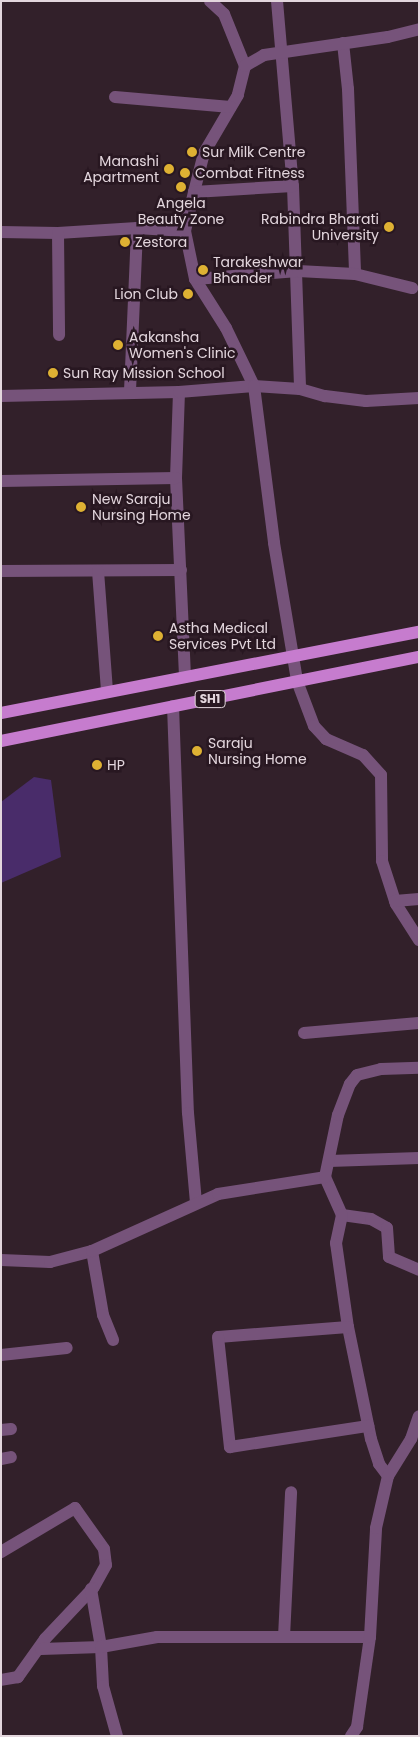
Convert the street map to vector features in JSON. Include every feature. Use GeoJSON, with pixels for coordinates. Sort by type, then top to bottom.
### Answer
{"type":"FeatureCollection","features":[{"type":"Feature","properties":{"kind":"main road","name":"SH1"},"geometry":{"type":"LineString","coordinates":[[1,713],[419,632]]}},
{"type":"Feature","properties":{"kind":"main road","name":"SH1"},"geometry":{"type":"LineString","coordinates":[[1,741],[419,657]]}},
{"type":"Feature","properties":{"kind":"street"},"geometry":{"type":"LineString","coordinates":[[210,1],[224,14],[245,66]]}},
{"type":"Feature","properties":{"kind":"street"},"geometry":{"type":"LineString","coordinates":[[276,1],[293,186],[298,271],[300,389]]}},
{"type":"Feature","properties":{"kind":"street"},"geometry":{"type":"LineString","coordinates":[[419,28],[388,37],[259,57],[245,66],[231,107],[204,153],[185,231],[195,280],[226,328],[254,386],[291,656],[297,682],[314,726],[326,739],[363,755],[381,776],[382,861],[395,902],[419,940]]}},
{"type":"Feature","properties":{"kind":"street"},"geometry":{"type":"LineString","coordinates":[[343,43],[348,89],[356,274]]}},
{"type":"Feature","properties":{"kind":"street"},"geometry":{"type":"LineString","coordinates":[[115,97],[231,107]]}},
{"type":"Feature","properties":{"kind":"street"},"geometry":{"type":"LineString","coordinates":[[194,192],[293,186]]}},
{"type":"Feature","properties":{"kind":"street"},"geometry":{"type":"LineString","coordinates":[[1,232],[58,233],[137,228],[185,231]]}},
{"type":"Feature","properties":{"kind":"street"},"geometry":{"type":"LineString","coordinates":[[130,391],[137,228]]}},
{"type":"Feature","properties":{"kind":"street"},"geometry":{"type":"LineString","coordinates":[[58,233],[59,335]]}},
{"type":"Feature","properties":{"kind":"street"},"geometry":{"type":"LineString","coordinates":[[195,280],[298,271],[356,274],[412,288]]}},
{"type":"Feature","properties":{"kind":"street"},"geometry":{"type":"LineString","coordinates":[[1,396],[130,391],[180,392],[254,386],[300,389],[325,396],[366,400],[419,398]]}},
{"type":"Feature","properties":{"kind":"street"},"geometry":{"type":"LineString","coordinates":[[180,392],[176,478],[184,677]]}},
{"type":"Feature","properties":{"kind":"street"},"geometry":{"type":"LineString","coordinates":[[1,481],[176,478]]}},
{"type":"Feature","properties":{"kind":"street"},"geometry":{"type":"LineString","coordinates":[[1,571],[181,570]]}},
{"type":"Feature","properties":{"kind":"street"},"geometry":{"type":"LineString","coordinates":[[98,571],[107,692]]}},
{"type":"Feature","properties":{"kind":"street"},"geometry":{"type":"LineString","coordinates":[[173,706],[187,1103],[196,1202]]}},
{"type":"Feature","properties":{"kind":"street"},"geometry":{"type":"LineString","coordinates":[[395,902],[419,899]]}},
{"type":"Feature","properties":{"kind":"street"},"geometry":{"type":"LineString","coordinates":[[304,1033],[419,1022]]}},
{"type":"Feature","properties":{"kind":"street"},"geometry":{"type":"LineString","coordinates":[[388,1476],[379,1464],[368,1426],[348,1327],[336,1243],[342,1215],[325,1177],[338,1115],[350,1084],[357,1075],[381,1069],[419,1068]]}},
{"type":"Feature","properties":{"kind":"street"},"geometry":{"type":"LineString","coordinates":[[329,1161],[419,1158]]}},
{"type":"Feature","properties":{"kind":"street"},"geometry":{"type":"LineString","coordinates":[[1,1260],[50,1262],[92,1251],[196,1202],[218,1194],[325,1177]]}},
{"type":"Feature","properties":{"kind":"street"},"geometry":{"type":"LineString","coordinates":[[342,1215],[371,1219],[387,1228],[389,1257],[419,1270]]}},
{"type":"Feature","properties":{"kind":"street"},"geometry":{"type":"LineString","coordinates":[[92,1251],[103,1315],[113,1340]]}},
{"type":"Feature","properties":{"kind":"street"},"geometry":{"type":"LineString","coordinates":[[348,1327],[218,1337],[230,1447],[368,1426]]}},
{"type":"Feature","properties":{"kind":"street"},"geometry":{"type":"LineString","coordinates":[[1,1355],[67,1348]]}},
{"type":"Feature","properties":{"kind":"street"},"geometry":{"type":"LineString","coordinates":[[351,1736],[357,1727],[370,1637],[376,1528],[388,1476],[411,1439],[419,1416]]}},
{"type":"Feature","properties":{"kind":"street"},"geometry":{"type":"LineString","coordinates":[[284,1637],[291,1492]]}},
{"type":"Feature","properties":{"kind":"street"},"geometry":{"type":"LineString","coordinates":[[1,1552],[75,1508],[104,1548],[106,1565],[91,1589],[50,1633],[41,1649],[18,1677],[1,1680]]}},
{"type":"Feature","properties":{"kind":"street"},"geometry":{"type":"LineString","coordinates":[[91,1589],[101,1647],[103,1686],[118,1736]]}},
{"type":"Feature","properties":{"kind":"street"},"geometry":{"type":"LineString","coordinates":[[41,1649],[101,1647],[157,1636],[370,1637]]}},
{"type":"Feature","properties":{"kind":"shaded area"},"geometry":{"type":"Polygon","coordinates":[[[34,777],[51,780],[61,857],[1,883],[1,802],[34,777]]]}},
{"type":"Feature","properties":{"kind":"place","name":"Sur Milk Centre"},"geometry":{"type":"Point","coordinates":[192,152]}},
{"type":"Feature","properties":{"kind":"place","name":"Manashi Apartment"},"geometry":{"type":"Point","coordinates":[169,169]}},
{"type":"Feature","properties":{"kind":"place","name":"Combat Fitness"},"geometry":{"type":"Point","coordinates":[185,173]}},
{"type":"Feature","properties":{"kind":"place","name":"Angela Beauty Zone"},"geometry":{"type":"Point","coordinates":[181,187]}},
{"type":"Feature","properties":{"kind":"place","name":"Rabindra Bharati University"},"geometry":{"type":"Point","coordinates":[389,227]}},
{"type":"Feature","properties":{"kind":"place","name":"Zestora"},"geometry":{"type":"Point","coordinates":[125,242]}},
{"type":"Feature","properties":{"kind":"place","name":"Tarakeshwar Bhander"},"geometry":{"type":"Point","coordinates":[203,270]}},
{"type":"Feature","properties":{"kind":"place","name":"Lion Club"},"geometry":{"type":"Point","coordinates":[188,294]}},
{"type":"Feature","properties":{"kind":"place","name":"Aakansha Women's Clinic"},"geometry":{"type":"Point","coordinates":[118,345]}},
{"type":"Feature","properties":{"kind":"place","name":"Sun Ray Mission School"},"geometry":{"type":"Point","coordinates":[53,373]}},
{"type":"Feature","properties":{"kind":"place","name":"New Saraju Nursing Home"},"geometry":{"type":"Point","coordinates":[81,507]}},
{"type":"Feature","properties":{"kind":"place","name":"Astha Medical Services Pvt Ltd"},"geometry":{"type":"Point","coordinates":[158,636]}},
{"type":"Feature","properties":{"kind":"place","name":"Saraju Nursing Home"},"geometry":{"type":"Point","coordinates":[197,751]}},
{"type":"Feature","properties":{"kind":"place","name":"HP"},"geometry":{"type":"Point","coordinates":[97,765]}}]}
